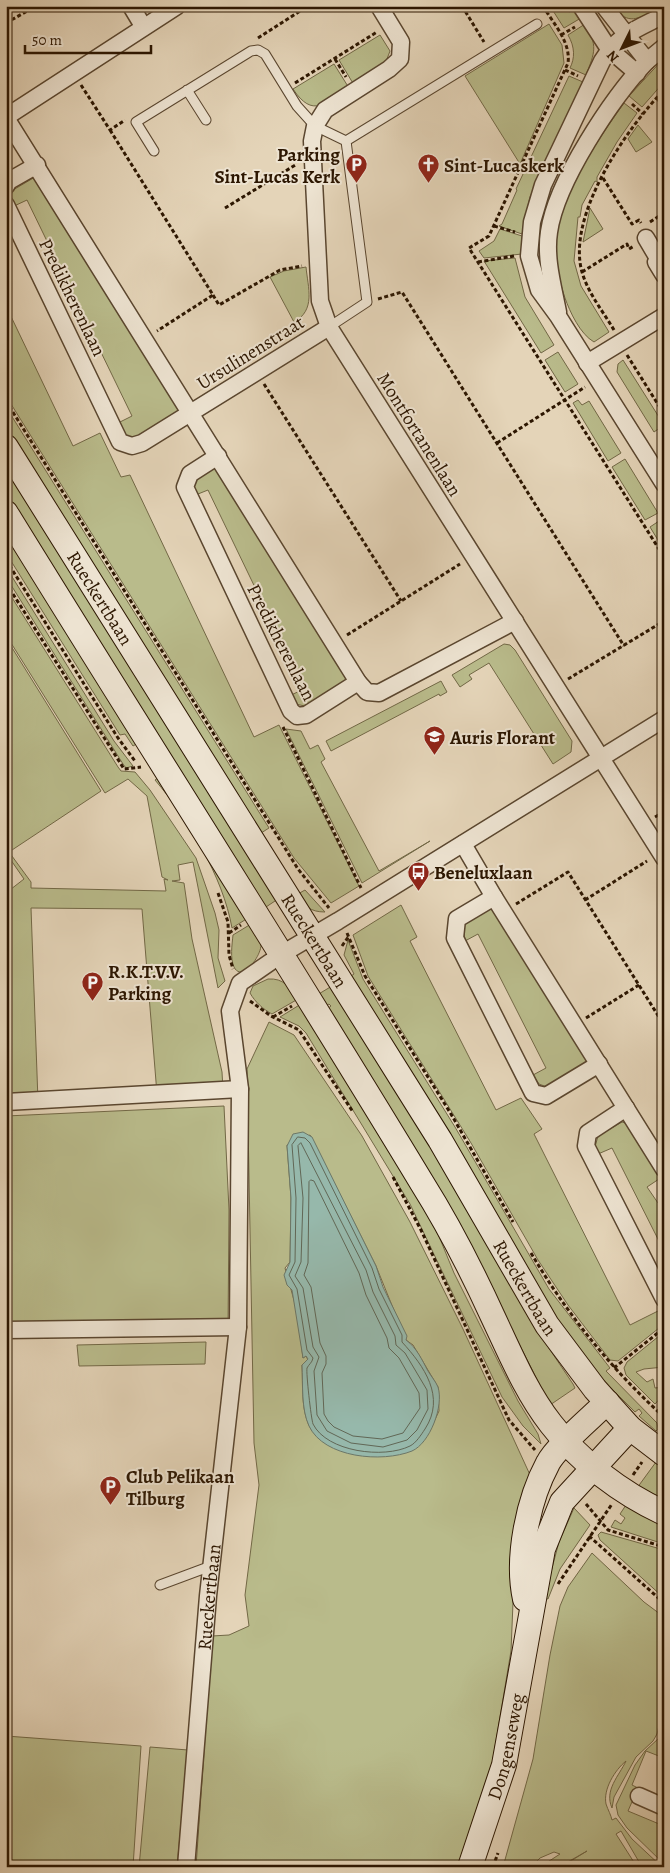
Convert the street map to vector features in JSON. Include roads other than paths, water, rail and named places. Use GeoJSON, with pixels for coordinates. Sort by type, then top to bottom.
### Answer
{"type":"FeatureCollection","features":[{"type":"Feature","properties":{"kind":"main road","name":"Rueckertbaan"},"geometry":{"type":"LineString","coordinates":[[6,447],[440,1140],[547,1325],[607,1402],[630,1428],[664,1454]]}},
{"type":"Feature","properties":{"kind":"main road","name":"Rueckertbaan"},"geometry":{"type":"LineString","coordinates":[[6,513],[282,954],[435,1204],[474,1276],[523,1380],[539,1408],[567,1442],[593,1468],[643,1504],[664,1514]]}},
{"type":"Feature","properties":{"kind":"main road","name":"Dongenseweg"},"geometry":{"type":"LineString","coordinates":[[530,1622],[524,1593],[525,1536],[530,1508],[548,1463],[607,1402]]}},
{"type":"Feature","properties":{"kind":"main road","name":"Dongenseweg"},"geometry":{"type":"LineString","coordinates":[[470,1867],[504,1765],[543,1549],[562,1502],[630,1428]]}},
{"type":"Feature","properties":{"kind":"street"},"geometry":{"type":"LineString","coordinates":[[131,6],[143,26]]}},
{"type":"Feature","properties":{"kind":"street"},"geometry":{"type":"LineString","coordinates":[[6,117],[143,26],[177,6]]}},
{"type":"Feature","properties":{"kind":"street"},"geometry":{"type":"LineString","coordinates":[[315,126],[325,110],[389,69],[400,59],[402,42],[379,6]]}},
{"type":"Feature","properties":{"kind":"street"},"geometry":{"type":"LineString","coordinates":[[580,6],[610,49],[642,67]]}},
{"type":"Feature","properties":{"kind":"street"},"geometry":{"type":"LineString","coordinates":[[604,6],[625,34],[642,67]]}},
{"type":"Feature","properties":{"kind":"street"},"geometry":{"type":"LineString","coordinates":[[664,15],[625,34],[610,49],[543,185],[536,206],[530,237],[529,256],[539,290],[558,316],[664,484]]}},
{"type":"Feature","properties":{"kind":"street"},"geometry":{"type":"LineString","coordinates":[[558,316],[548,250],[552,217],[560,196],[596,129],[642,67],[664,47]]}},
{"type":"Feature","properties":{"kind":"street","name":"Predikherenlaan"},"geometry":{"type":"LineString","coordinates":[[6,117],[192,412],[358,682],[306,715],[297,716],[290,711],[185,487],[190,474],[218,456]]}},
{"type":"Feature","properties":{"kind":"street","name":"Montfortanenlaan"},"geometry":{"type":"LineString","coordinates":[[315,126],[312,163],[320,301],[329,327],[662,852]]}},
{"type":"Feature","properties":{"kind":"street"},"geometry":{"type":"LineString","coordinates":[[6,186],[9,182],[37,165]]}},
{"type":"Feature","properties":{"kind":"street","name":"Predikherenlaan"},"geometry":{"type":"LineString","coordinates":[[6,205],[120,442],[132,446],[142,443],[192,412]]}},
{"type":"Feature","properties":{"kind":"street"},"geometry":{"type":"LineString","coordinates":[[646,238],[660,260],[656,262],[664,275]]}},
{"type":"Feature","properties":{"kind":"street"},"geometry":{"type":"LineString","coordinates":[[587,363],[664,316]]}},
{"type":"Feature","properties":{"kind":"street","name":"Ursulinenstraat"},"geometry":{"type":"LineString","coordinates":[[192,412],[329,327]]}},
{"type":"Feature","properties":{"kind":"street"},"geometry":{"type":"LineString","coordinates":[[358,682],[367,692],[379,693],[515,621]]}},
{"type":"Feature","properties":{"kind":"street"},"geometry":{"type":"LineString","coordinates":[[282,954],[369,903],[664,719]]}},
{"type":"Feature","properties":{"kind":"street"},"geometry":{"type":"LineString","coordinates":[[463,844],[503,912],[664,1169]]}},
{"type":"Feature","properties":{"kind":"street"},"geometry":{"type":"LineString","coordinates":[[494,897],[457,919],[455,938],[533,1093],[546,1096],[598,1064]]}},
{"type":"Feature","properties":{"kind":"street","name":"Rueckertbaan"},"geometry":{"type":"LineString","coordinates":[[186,1867],[211,1566],[238,1327],[240,1090],[230,1011],[240,983],[282,954]]}},
{"type":"Feature","properties":{"kind":"street"},"geometry":{"type":"LineString","coordinates":[[6,1102],[240,1090]]}},
{"type":"Feature","properties":{"kind":"street"},"geometry":{"type":"LineString","coordinates":[[626,1108],[588,1133],[586,1146],[664,1299]]}},
{"type":"Feature","properties":{"kind":"street"},"geometry":{"type":"LineString","coordinates":[[6,1330],[238,1327]]}},
{"type":"Feature","properties":{"kind":"street"},"geometry":{"type":"LineString","coordinates":[[638,1796],[664,1807]]}},
{"type":"Feature","properties":{"kind":"lane"},"geometry":{"type":"LineString","coordinates":[[346,141],[536,24]]}},
{"type":"Feature","properties":{"kind":"lane"},"geometry":{"type":"LineString","coordinates":[[154,151],[136,122],[251,51],[258,50],[264,54],[297,106],[315,126],[346,141]]}},
{"type":"Feature","properties":{"kind":"lane"},"geometry":{"type":"LineString","coordinates":[[187,90],[206,120]]}},
{"type":"Feature","properties":{"kind":"lane"},"geometry":{"type":"LineString","coordinates":[[329,327],[367,302],[346,141]]}},
{"type":"Feature","properties":{"kind":"lane"},"geometry":{"type":"LineString","coordinates":[[160,1585],[211,1566]]}},
{"type":"Feature","properties":{"kind":"water"},"geometry":{"type":"Polygon","coordinates":[[[303,1132],[312,1137],[376,1266],[383,1287],[407,1336],[406,1340],[416,1350],[438,1387],[439,1404],[430,1432],[419,1447],[400,1455],[370,1457],[340,1451],[327,1445],[317,1437],[306,1419],[302,1365],[308,1359],[306,1356],[303,1358],[292,1290],[287,1285],[284,1275],[290,1262],[291,1198],[287,1146],[293,1134],[303,1132]]]}},
{"type":"Feature","properties":{"kind":"place","name":"Parking Sint-Lucas Kerk"},"geometry":{"type":"Point","coordinates":[356,184]}},
{"type":"Feature","properties":{"kind":"place","name":"Sint-Lucaskerk"},"geometry":{"type":"Point","coordinates":[428,184]}},
{"type":"Feature","properties":{"kind":"place","name":"Auris Florant"},"geometry":{"type":"Point","coordinates":[434,756]}},
{"type":"Feature","properties":{"kind":"place","name":"Beneluxlaan"},"geometry":{"type":"Point","coordinates":[418,891]}},
{"type":"Feature","properties":{"kind":"place","name":"R.K.T.V.V. Parking"},"geometry":{"type":"Point","coordinates":[92,1001]}},
{"type":"Feature","properties":{"kind":"place","name":"Club Pelikaan Tilburg"},"geometry":{"type":"Point","coordinates":[110,1506]}}]}
